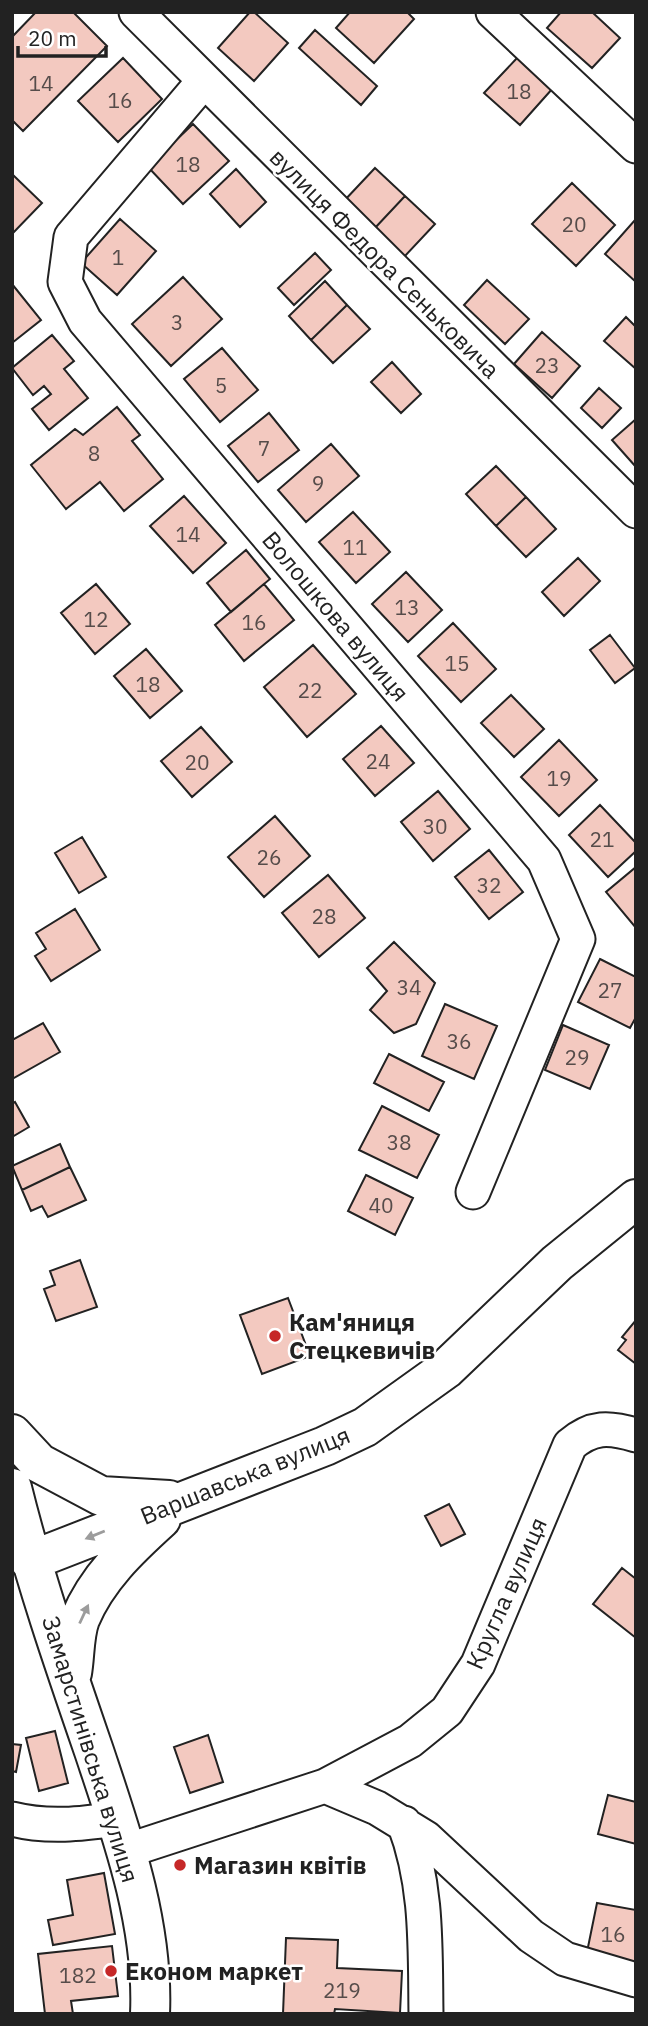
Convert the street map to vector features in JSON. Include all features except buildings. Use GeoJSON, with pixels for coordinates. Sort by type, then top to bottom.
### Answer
{"type":"FeatureCollection","features":[{"type":"Feature","properties":{"kind":"main road","name":"Варшавська вулиця"},"geometry":{"type":"LineString","coordinates":[[30,1561],[324,1446],[365,1427],[446,1368],[557,1263],[636,1199]]}},
{"type":"Feature","properties":{"kind":"main road"},"geometry":{"type":"LineString","coordinates":[[12,1434],[39,1464],[101,1496],[181,1501]]}},
{"type":"Feature","properties":{"kind":"main road","name":"Замарстинівська вулиця"},"geometry":{"type":"LineString","coordinates":[[12,1488],[30,1561],[121,1835],[146,1939],[150,2014]]}},
{"type":"Feature","properties":{"kind":"main road"},"geometry":{"type":"LineString","coordinates":[[71,1681],[79,1621],[101,1582],[125,1551],[181,1501]]}},
{"type":"Feature","properties":{"kind":"street","name":"вулиця Федора Сеньковича"},"geometry":{"type":"LineString","coordinates":[[136,12],[203,82],[636,511]]}},
{"type":"Feature","properties":{"kind":"street"},"geometry":{"type":"LineString","coordinates":[[494,12],[636,146]]}},
{"type":"Feature","properties":{"kind":"street","name":"Волошкова вулиця"},"geometry":{"type":"LineString","coordinates":[[203,82],[71,237],[65,282],[85,321],[544,860],[578,939],[473,1192]]}},
{"type":"Feature","properties":{"kind":"street","name":"Кругла вулиця"},"geometry":{"type":"LineString","coordinates":[[12,1819],[34,1824],[70,1825],[121,1835],[325,1786],[410,1741],[447,1711],[478,1664],[570,1445],[582,1434],[595,1429],[611,1427],[636,1435]]}},
{"type":"Feature","properties":{"kind":"street"},"geometry":{"type":"LineString","coordinates":[[325,1786],[404,1823],[448,1855],[531,1936],[565,1959],[636,1980]]}},
{"type":"Feature","properties":{"kind":"street"},"geometry":{"type":"LineString","coordinates":[[404,1823],[417,1855],[424,1908],[426,2014]]}},
{"type":"Feature","properties":{"kind":"place","name":"Кам'яниця Стецкевичів"},"geometry":{"type":"Point","coordinates":[275,1336]}},
{"type":"Feature","properties":{"kind":"place","name":"Магазин квітів"},"geometry":{"type":"Point","coordinates":[180,1865]}},
{"type":"Feature","properties":{"kind":"place","name":"Економ маркет"},"geometry":{"type":"Point","coordinates":[111,1971]}}]}
